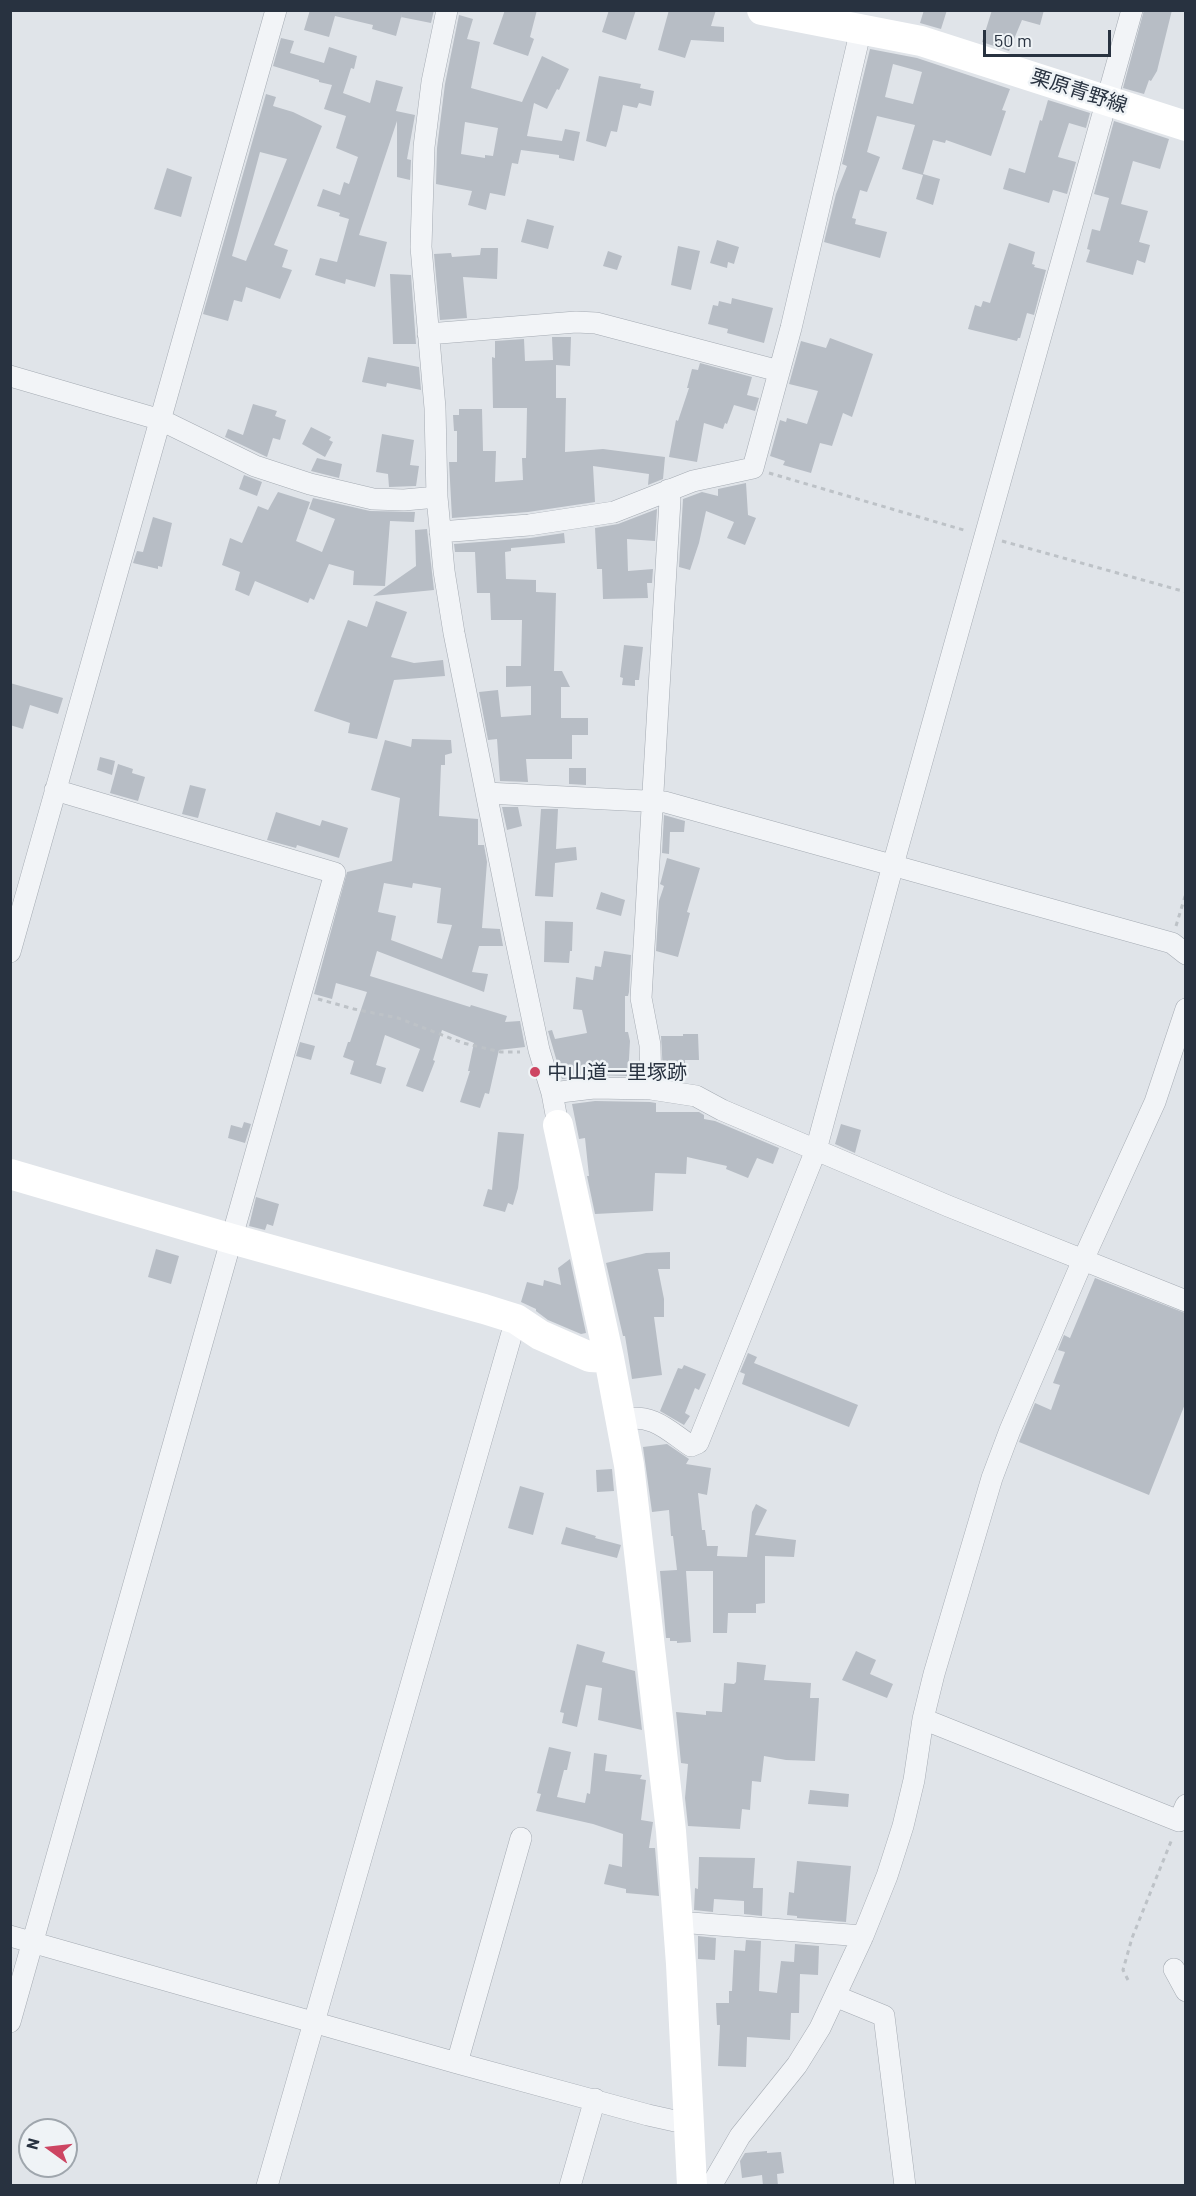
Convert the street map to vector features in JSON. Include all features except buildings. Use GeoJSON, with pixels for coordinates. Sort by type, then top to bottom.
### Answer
{"type":"FeatureCollection","features":[{"type":"Feature","properties":{"kind":"street"},"geometry":{"type":"LineString","coordinates":[[10,952],[276,10]]}},
{"type":"Feature","properties":{"kind":"street"},"geometry":{"type":"LineString","coordinates":[[447,10],[432,82],[424,147],[421,247],[435,408],[437,497],[454,633],[486,793],[539,1050],[552,1093],[622,1419],[671,1831],[692,2186]]}},
{"type":"Feature","properties":{"kind":"street"},"geometry":{"type":"LineString","coordinates":[[622,1419],[635,1417],[653,1420],[691,1446],[698,1443],[816,1150],[893,865],[1132,10]]}},
{"type":"Feature","properties":{"kind":"street","name":"栗原青野線"},"geometry":{"type":"LineString","coordinates":[[764,11],[921,41],[1185,126]]}},
{"type":"Feature","properties":{"kind":"street"},"geometry":{"type":"LineString","coordinates":[[441,532],[529,525],[615,512],[693,481],[753,468],[779,371],[861,29]]}},
{"type":"Feature","properties":{"kind":"street"},"geometry":{"type":"LineString","coordinates":[[428,334],[576,322],[596,323],[779,371]]}},
{"type":"Feature","properties":{"kind":"street"},"geometry":{"type":"LineString","coordinates":[[10,376],[161,420],[255,466],[310,484],[373,499],[404,500],[437,497]]}},
{"type":"Feature","properties":{"kind":"street"},"geometry":{"type":"LineString","coordinates":[[651,1089],[650,1046],[641,998],[670,500],[668,490]]}},
{"type":"Feature","properties":{"kind":"street"},"geometry":{"type":"LineString","coordinates":[[10,2022],[335,873],[55,790]]}},
{"type":"Feature","properties":{"kind":"street"},"geometry":{"type":"LineString","coordinates":[[486,793],[653,800],[893,865],[1179,949]]}},
{"type":"Feature","properties":{"kind":"street"},"geometry":{"type":"LineString","coordinates":[[711,2186],[740,2136],[797,2065],[820,2028],[863,1936],[887,1876],[903,1826],[934,1674],[992,1478],[1010,1430],[1083,1260],[1155,1102],[1185,1010]]}},
{"type":"Feature","properties":{"kind":"street"},"geometry":{"type":"LineString","coordinates":[[552,1093],[594,1088],[651,1089],[696,1096],[722,1110],[816,1150],[1185,1301]]}},
{"type":"Feature","properties":{"kind":"street"},"geometry":{"type":"LineString","coordinates":[[10,1174],[484,1309],[516,1319],[540,1335],[590,1356],[609,1358]]}},
{"type":"Feature","properties":{"kind":"street"},"geometry":{"type":"LineString","coordinates":[[267,2186],[316,2023],[516,1319]]}},
{"type":"Feature","properties":{"kind":"street"},"geometry":{"type":"LineString","coordinates":[[923,1719],[1182,1813]]}},
{"type":"Feature","properties":{"kind":"street"},"geometry":{"type":"LineString","coordinates":[[457,2063],[521,1838]]}},
{"type":"Feature","properties":{"kind":"street"},"geometry":{"type":"LineString","coordinates":[[678,1922],[863,1936]]}},
{"type":"Feature","properties":{"kind":"street"},"geometry":{"type":"LineString","coordinates":[[10,1936],[457,2063],[675,2121],[689,2122]]}},
{"type":"Feature","properties":{"kind":"street"},"geometry":{"type":"LineString","coordinates":[[1174,1969],[1185,1991]]}},
{"type":"Feature","properties":{"kind":"street"},"geometry":{"type":"LineString","coordinates":[[835,1995],[884,2016],[904,2186]]}},
{"type":"Feature","properties":{"kind":"street"},"geometry":{"type":"LineString","coordinates":[[570,2186],[595,2099]]}},
{"type":"Feature","properties":{"kind":"path"},"geometry":{"type":"LineString","coordinates":[[753,468],[1185,592]]}},
{"type":"Feature","properties":{"kind":"path"},"geometry":{"type":"LineString","coordinates":[[1179,949],[1185,893]]}},
{"type":"Feature","properties":{"kind":"path"},"geometry":{"type":"LineString","coordinates":[[300,994],[398,1018],[463,1043],[501,1052],[539,1050]]}},
{"type":"Feature","properties":{"kind":"path"},"geometry":{"type":"LineString","coordinates":[[1128,1980],[1123,1970],[1132,1938],[1182,1813]]}},
{"type":"Feature","properties":{"kind":"place","name":"中山道一里塚跡"},"geometry":{"type":"Point","coordinates":[535,1072]}}]}
